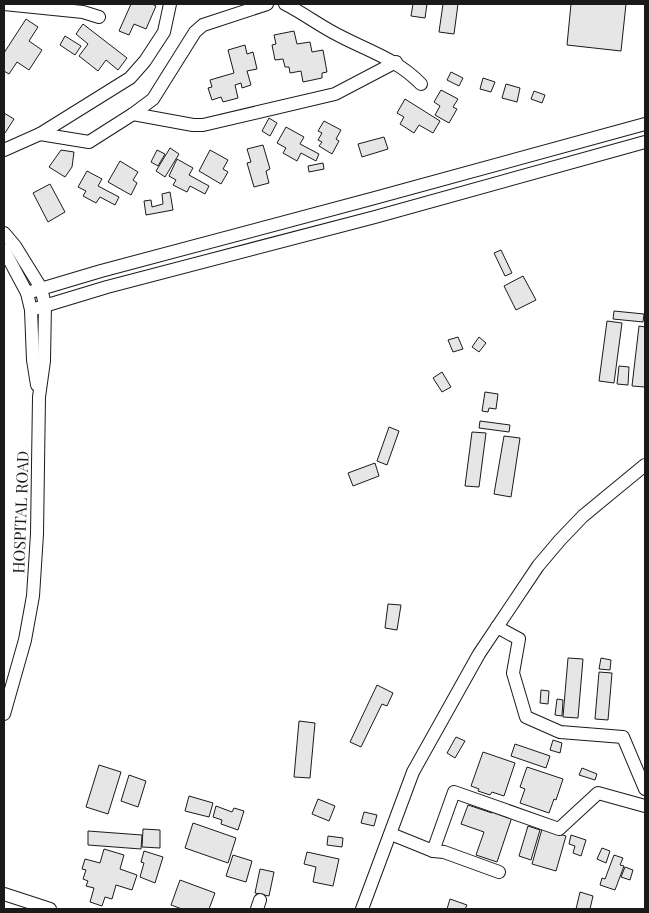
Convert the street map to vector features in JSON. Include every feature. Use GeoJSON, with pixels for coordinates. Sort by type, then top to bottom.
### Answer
{"type":"FeatureCollection","features":[{"type":"Feature","properties":{"kind":"street"},"geometry":{"type":"LineString","coordinates":[[4,4],[82,8],[99,17]]}},
{"type":"Feature","properties":{"kind":"street"},"geometry":{"type":"LineString","coordinates":[[4,150],[40,134],[130,78],[145,61],[164,32],[170,4]]}},
{"type":"Feature","properties":{"kind":"street"},"geometry":{"type":"LineString","coordinates":[[40,134],[89,142],[153,99],[195,32],[203,25],[267,4]]}},
{"type":"Feature","properties":{"kind":"street"},"geometry":{"type":"LineString","coordinates":[[285,4],[336,35],[396,62],[409,71],[421,84]]}},
{"type":"Feature","properties":{"kind":"street"},"geometry":{"type":"LineString","coordinates":[[133,114],[193,125],[203,125],[335,94],[396,62]]}},
{"type":"Feature","properties":{"kind":"street"},"geometry":{"type":"LineString","coordinates":[[27,293],[101,271],[371,200],[642,125],[644,142],[376,217],[107,287],[31,310]]}},
{"type":"Feature","properties":{"kind":"street"},"geometry":{"type":"LineString","coordinates":[[371,200],[376,217]]}},
{"type":"Feature","properties":{"kind":"street"},"geometry":{"type":"LineString","coordinates":[[4,232],[16,246],[41,288],[45,305],[44,361],[39,397]]}},
{"type":"Feature","properties":{"kind":"street"},"geometry":{"type":"LineString","coordinates":[[4,250],[27,293],[31,310],[33,360],[39,397]]}},
{"type":"Feature","properties":{"kind":"street"},"geometry":{"type":"LineString","coordinates":[[101,271],[107,287]]}},
{"type":"Feature","properties":{"kind":"street","name":"HOSPITAL ROAD"},"geometry":{"type":"LineString","coordinates":[[4,714],[25,640],[33,596],[37,534],[39,397]]}},
{"type":"Feature","properties":{"kind":"street"},"geometry":{"type":"LineString","coordinates":[[362,909],[413,772],[460,687],[497,626],[538,566],[560,540],[583,516],[645,465]]}},
{"type":"Feature","properties":{"kind":"street"},"geometry":{"type":"LineString","coordinates":[[497,626],[520,638],[513,674],[526,717],[560,732],[623,737],[645,789]]}},
{"type":"Feature","properties":{"kind":"street"},"geometry":{"type":"LineString","coordinates":[[433,851],[454,792],[559,829],[598,793],[645,806]]}},
{"type":"Feature","properties":{"kind":"street"},"geometry":{"type":"LineString","coordinates":[[391,834],[433,851],[444,852],[499,872]]}},
{"type":"Feature","properties":{"kind":"street"},"geometry":{"type":"LineString","coordinates":[[4,894],[50,909]]}},
{"type":"Feature","properties":{"kind":"building"},"geometry":{"type":"Polygon","coordinates":[[[131,4],[152,4],[156,6],[146,29],[134,24],[129,35],[119,31],[131,4]]]}},
{"type":"Feature","properties":{"kind":"building"},"geometry":{"type":"Polygon","coordinates":[[[413,4],[427,4],[425,18],[411,16],[413,4]]]}},
{"type":"Feature","properties":{"kind":"building"},"geometry":{"type":"Polygon","coordinates":[[[443,4],[458,4],[454,34],[439,32],[443,4]]]}},
{"type":"Feature","properties":{"kind":"building"},"geometry":{"type":"Polygon","coordinates":[[[571,4],[626,4],[621,51],[567,45],[571,4]]]}},
{"type":"Feature","properties":{"kind":"building"},"geometry":{"type":"Polygon","coordinates":[[[26,19],[38,27],[29,41],[42,50],[29,70],[17,62],[9,74],[4,71],[4,53],[26,19]]]}},
{"type":"Feature","properties":{"kind":"building"},"geometry":{"type":"Polygon","coordinates":[[[83,24],[127,58],[118,70],[106,60],[98,71],[79,56],[88,44],[76,34],[83,24]]]}},
{"type":"Feature","properties":{"kind":"building"},"geometry":{"type":"Polygon","coordinates":[[[294,31],[297,44],[310,42],[312,52],[323,50],[327,72],[322,73],[322,78],[303,82],[301,71],[290,73],[289,67],[285,67],[283,59],[275,60],[272,45],[276,44],[274,35],[294,31]]]}},
{"type":"Feature","properties":{"kind":"building"},"geometry":{"type":"Polygon","coordinates":[[[65,36],[81,46],[75,55],[60,45],[65,36]]]}},
{"type":"Feature","properties":{"kind":"building"},"geometry":{"type":"Polygon","coordinates":[[[245,45],[247,54],[253,52],[257,69],[247,71],[251,85],[242,88],[241,83],[235,85],[238,98],[223,102],[221,97],[212,100],[208,88],[212,87],[210,80],[234,73],[228,50],[245,45]]]}},
{"type":"Feature","properties":{"kind":"building"},"geometry":{"type":"Polygon","coordinates":[[[451,72],[463,78],[459,86],[447,80],[451,72]]]}},
{"type":"Feature","properties":{"kind":"building"},"geometry":{"type":"Polygon","coordinates":[[[483,78],[495,82],[491,92],[480,89],[483,78]]]}},
{"type":"Feature","properties":{"kind":"building"},"geometry":{"type":"Polygon","coordinates":[[[506,84],[520,88],[517,102],[502,98],[506,84]]]}},
{"type":"Feature","properties":{"kind":"building"},"geometry":{"type":"Polygon","coordinates":[[[441,90],[458,99],[453,107],[457,109],[449,123],[435,115],[440,106],[434,102],[441,90]]]}},
{"type":"Feature","properties":{"kind":"building"},"geometry":{"type":"Polygon","coordinates":[[[534,91],[545,95],[542,103],[531,99],[534,91]]]}},
{"type":"Feature","properties":{"kind":"building"},"geometry":{"type":"Polygon","coordinates":[[[405,99],[440,121],[433,133],[419,125],[414,133],[400,124],[404,117],[397,113],[405,99]]]}},
{"type":"Feature","properties":{"kind":"building"},"geometry":{"type":"Polygon","coordinates":[[[4,113],[14,119],[5,133],[4,132],[4,113]]]}},
{"type":"Feature","properties":{"kind":"building"},"geometry":{"type":"Polygon","coordinates":[[[269,118],[277,123],[270,136],[262,131],[269,118]]]}},
{"type":"Feature","properties":{"kind":"building"},"geometry":{"type":"Polygon","coordinates":[[[324,121],[341,130],[336,139],[339,141],[332,154],[319,146],[322,142],[318,140],[322,133],[318,131],[324,121]]]}},
{"type":"Feature","properties":{"kind":"building"},"geometry":{"type":"Polygon","coordinates":[[[286,127],[304,137],[300,144],[319,154],[316,161],[301,153],[297,161],[283,153],[286,148],[277,143],[286,127]]]}},
{"type":"Feature","properties":{"kind":"building"},"geometry":{"type":"Polygon","coordinates":[[[384,137],[388,149],[362,157],[358,144],[384,137]]]}},
{"type":"Feature","properties":{"kind":"building"},"geometry":{"type":"Polygon","coordinates":[[[263,145],[270,169],[266,171],[269,183],[254,187],[247,163],[251,162],[247,149],[263,145]]]}},
{"type":"Feature","properties":{"kind":"building"},"geometry":{"type":"Polygon","coordinates":[[[170,148],[179,154],[165,177],[156,171],[170,148]]]}},
{"type":"Feature","properties":{"kind":"building"},"geometry":{"type":"Polygon","coordinates":[[[61,150],[74,152],[72,167],[65,177],[49,167],[61,150]]]}},
{"type":"Feature","properties":{"kind":"building"},"geometry":{"type":"Polygon","coordinates":[[[157,150],[165,154],[158,166],[151,162],[157,150]]]}},
{"type":"Feature","properties":{"kind":"building"},"geometry":{"type":"Polygon","coordinates":[[[210,150],[228,160],[223,169],[228,172],[221,184],[199,171],[210,150]]]}},
{"type":"Feature","properties":{"kind":"building"},"geometry":{"type":"Polygon","coordinates":[[[177,159],[193,168],[189,175],[209,186],[205,194],[190,186],[187,192],[173,185],[176,180],[169,176],[177,159]]]}},
{"type":"Feature","properties":{"kind":"building"},"geometry":{"type":"Polygon","coordinates":[[[120,161],[138,172],[133,180],[137,183],[131,195],[108,182],[120,161]]]}},
{"type":"Feature","properties":{"kind":"building"},"geometry":{"type":"Polygon","coordinates":[[[323,163],[324,169],[309,172],[308,166],[323,163]]]}},
{"type":"Feature","properties":{"kind":"building"},"geometry":{"type":"Polygon","coordinates":[[[87,171],[102,179],[98,186],[119,197],[115,205],[100,197],[96,203],[83,196],[86,191],[78,187],[87,171]]]}},
{"type":"Feature","properties":{"kind":"building"},"geometry":{"type":"Polygon","coordinates":[[[50,184],[65,212],[48,222],[33,193],[50,184]]]}},
{"type":"Feature","properties":{"kind":"building"},"geometry":{"type":"Polygon","coordinates":[[[170,192],[173,210],[146,215],[144,201],[151,200],[152,207],[163,204],[162,194],[170,192]]]}},
{"type":"Feature","properties":{"kind":"building"},"geometry":{"type":"Polygon","coordinates":[[[501,250],[512,273],[505,276],[494,253],[501,250]]]}},
{"type":"Feature","properties":{"kind":"building"},"geometry":{"type":"Polygon","coordinates":[[[523,276],[536,300],[516,310],[504,286],[523,276]]]}},
{"type":"Feature","properties":{"kind":"building"},"geometry":{"type":"Polygon","coordinates":[[[614,311],[644,314],[643,322],[613,319],[614,311]]]}},
{"type":"Feature","properties":{"kind":"building"},"geometry":{"type":"Polygon","coordinates":[[[607,321],[622,323],[614,383],[599,381],[607,321]]]}},
{"type":"Feature","properties":{"kind":"building"},"geometry":{"type":"Polygon","coordinates":[[[639,326],[645,327],[645,387],[632,386],[639,326]]]}},
{"type":"Feature","properties":{"kind":"building"},"geometry":{"type":"Polygon","coordinates":[[[458,337],[463,349],[453,352],[448,340],[458,337]]]}},
{"type":"Feature","properties":{"kind":"building"},"geometry":{"type":"Polygon","coordinates":[[[479,337],[486,343],[479,352],[472,347],[479,337]]]}},
{"type":"Feature","properties":{"kind":"building"},"geometry":{"type":"Polygon","coordinates":[[[619,366],[629,367],[628,385],[617,384],[619,366]]]}},
{"type":"Feature","properties":{"kind":"building"},"geometry":{"type":"Polygon","coordinates":[[[442,372],[451,387],[442,392],[433,378],[442,372]]]}},
{"type":"Feature","properties":{"kind":"building"},"geometry":{"type":"Polygon","coordinates":[[[485,392],[498,394],[496,409],[489,408],[488,412],[482,411],[485,392]]]}},
{"type":"Feature","properties":{"kind":"building"},"geometry":{"type":"Polygon","coordinates":[[[480,421],[510,425],[509,432],[479,428],[480,421]]]}},
{"type":"Feature","properties":{"kind":"building"},"geometry":{"type":"Polygon","coordinates":[[[389,427],[399,431],[387,465],[377,461],[389,427]]]}},
{"type":"Feature","properties":{"kind":"building"},"geometry":{"type":"Polygon","coordinates":[[[472,432],[486,433],[479,487],[465,486],[472,432]]]}},
{"type":"Feature","properties":{"kind":"building"},"geometry":{"type":"Polygon","coordinates":[[[504,436],[520,438],[511,497],[494,494],[504,436]]]}},
{"type":"Feature","properties":{"kind":"building"},"geometry":{"type":"Polygon","coordinates":[[[375,463],[379,476],[353,486],[348,473],[375,463]]]}},
{"type":"Feature","properties":{"kind":"building"},"geometry":{"type":"Polygon","coordinates":[[[388,604],[401,605],[397,630],[385,628],[388,604]]]}},
{"type":"Feature","properties":{"kind":"building"},"geometry":{"type":"Polygon","coordinates":[[[568,658],[583,659],[578,718],[563,717],[568,658]]]}},
{"type":"Feature","properties":{"kind":"building"},"geometry":{"type":"Polygon","coordinates":[[[601,658],[611,660],[610,670],[599,669],[601,658]]]}},
{"type":"Feature","properties":{"kind":"building"},"geometry":{"type":"Polygon","coordinates":[[[599,672],[612,673],[608,720],[595,719],[599,672]]]}},
{"type":"Feature","properties":{"kind":"building"},"geometry":{"type":"Polygon","coordinates":[[[377,685],[393,693],[387,706],[382,704],[361,747],[350,742],[377,685]]]}},
{"type":"Feature","properties":{"kind":"building"},"geometry":{"type":"Polygon","coordinates":[[[541,690],[549,691],[548,704],[540,703],[541,690]]]}},
{"type":"Feature","properties":{"kind":"building"},"geometry":{"type":"Polygon","coordinates":[[[557,699],[563,700],[562,716],[555,715],[557,699]]]}},
{"type":"Feature","properties":{"kind":"building"},"geometry":{"type":"Polygon","coordinates":[[[299,721],[315,723],[310,778],[294,777],[299,721]]]}},
{"type":"Feature","properties":{"kind":"building"},"geometry":{"type":"Polygon","coordinates":[[[456,737],[465,741],[455,758],[447,753],[456,737]]]}},
{"type":"Feature","properties":{"kind":"building"},"geometry":{"type":"Polygon","coordinates":[[[553,740],[562,743],[560,753],[550,750],[553,740]]]}},
{"type":"Feature","properties":{"kind":"building"},"geometry":{"type":"Polygon","coordinates":[[[515,744],[550,756],[546,768],[511,756],[515,744]]]}},
{"type":"Feature","properties":{"kind":"building"},"geometry":{"type":"Polygon","coordinates":[[[483,752],[515,763],[504,796],[492,792],[490,795],[478,791],[479,789],[471,786],[483,752]]]}},
{"type":"Feature","properties":{"kind":"building"},"geometry":{"type":"Polygon","coordinates":[[[99,765],[121,772],[108,814],[86,807],[99,765]]]}},
{"type":"Feature","properties":{"kind":"building"},"geometry":{"type":"Polygon","coordinates":[[[527,767],[563,779],[556,800],[554,799],[549,813],[520,803],[525,789],[520,787],[527,767]]]}},
{"type":"Feature","properties":{"kind":"building"},"geometry":{"type":"Polygon","coordinates":[[[582,768],[597,774],[595,780],[579,775],[582,768]]]}},
{"type":"Feature","properties":{"kind":"building"},"geometry":{"type":"Polygon","coordinates":[[[129,775],[146,781],[138,807],[121,801],[129,775]]]}},
{"type":"Feature","properties":{"kind":"building"},"geometry":{"type":"Polygon","coordinates":[[[189,796],[213,803],[209,817],[185,811],[189,796]]]}},
{"type":"Feature","properties":{"kind":"building"},"geometry":{"type":"Polygon","coordinates":[[[318,799],[335,806],[329,821],[312,814],[318,799]]]}},
{"type":"Feature","properties":{"kind":"building"},"geometry":{"type":"Polygon","coordinates":[[[468,805],[492,813],[494,808],[513,814],[497,862],[476,855],[484,832],[461,824],[468,805]]]}},
{"type":"Feature","properties":{"kind":"building"},"geometry":{"type":"Polygon","coordinates":[[[216,806],[232,812],[234,808],[244,811],[238,830],[221,824],[222,820],[213,817],[216,806]]]}},
{"type":"Feature","properties":{"kind":"building"},"geometry":{"type":"Polygon","coordinates":[[[364,812],[377,815],[374,826],[361,823],[364,812]]]}},
{"type":"Feature","properties":{"kind":"building"},"geometry":{"type":"Polygon","coordinates":[[[193,823],[236,838],[228,863],[185,848],[193,823]]]}},
{"type":"Feature","properties":{"kind":"building"},"geometry":{"type":"Polygon","coordinates":[[[528,826],[540,830],[531,860],[519,856],[528,826]]]}},
{"type":"Feature","properties":{"kind":"building"},"geometry":{"type":"Polygon","coordinates":[[[143,829],[160,830],[160,848],[142,847],[143,829]]]}},
{"type":"Feature","properties":{"kind":"building"},"geometry":{"type":"Polygon","coordinates":[[[542,829],[566,836],[556,871],[532,864],[542,829]]]}},
{"type":"Feature","properties":{"kind":"building"},"geometry":{"type":"Polygon","coordinates":[[[88,831],[142,835],[141,849],[88,845],[88,831]]]}},
{"type":"Feature","properties":{"kind":"building"},"geometry":{"type":"Polygon","coordinates":[[[571,835],[586,840],[581,856],[573,853],[575,846],[569,844],[571,835]]]}},
{"type":"Feature","properties":{"kind":"building"},"geometry":{"type":"Polygon","coordinates":[[[328,836],[343,838],[342,847],[327,845],[328,836]]]}},
{"type":"Feature","properties":{"kind":"building"},"geometry":{"type":"Polygon","coordinates":[[[602,848],[610,851],[606,863],[597,859],[602,848]]]}},
{"type":"Feature","properties":{"kind":"building"},"geometry":{"type":"Polygon","coordinates":[[[104,849],[124,855],[120,869],[137,875],[132,890],[116,885],[112,899],[105,897],[102,906],[90,902],[94,888],[86,886],[88,881],[83,879],[86,870],[82,869],[85,859],[100,863],[104,849]]]}},
{"type":"Feature","properties":{"kind":"building"},"geometry":{"type":"Polygon","coordinates":[[[144,851],[163,857],[155,883],[140,877],[144,863],[141,862],[144,851]]]}},
{"type":"Feature","properties":{"kind":"building"},"geometry":{"type":"Polygon","coordinates":[[[307,852],[339,859],[333,886],[313,882],[316,867],[304,864],[307,852]]]}},
{"type":"Feature","properties":{"kind":"building"},"geometry":{"type":"Polygon","coordinates":[[[233,855],[252,861],[246,882],[226,876],[233,855]]]}},
{"type":"Feature","properties":{"kind":"building"},"geometry":{"type":"Polygon","coordinates":[[[614,855],[623,858],[620,865],[624,866],[615,890],[600,885],[602,878],[605,879],[614,855]]]}},
{"type":"Feature","properties":{"kind":"building"},"geometry":{"type":"Polygon","coordinates":[[[625,867],[633,870],[630,880],[621,877],[625,867]]]}},
{"type":"Feature","properties":{"kind":"building"},"geometry":{"type":"Polygon","coordinates":[[[260,869],[274,872],[269,896],[255,893],[260,869]]]}},
{"type":"Feature","properties":{"kind":"building"},"geometry":{"type":"Polygon","coordinates":[[[180,880],[215,893],[209,909],[182,909],[171,905],[180,880]]]}},
{"type":"Feature","properties":{"kind":"building"},"geometry":{"type":"Polygon","coordinates":[[[580,892],[593,896],[590,909],[576,909],[580,892]]]}},
{"type":"Feature","properties":{"kind":"building"},"geometry":{"type":"Polygon","coordinates":[[[450,899],[467,905],[465,909],[447,909],[450,899]]]}}]}
